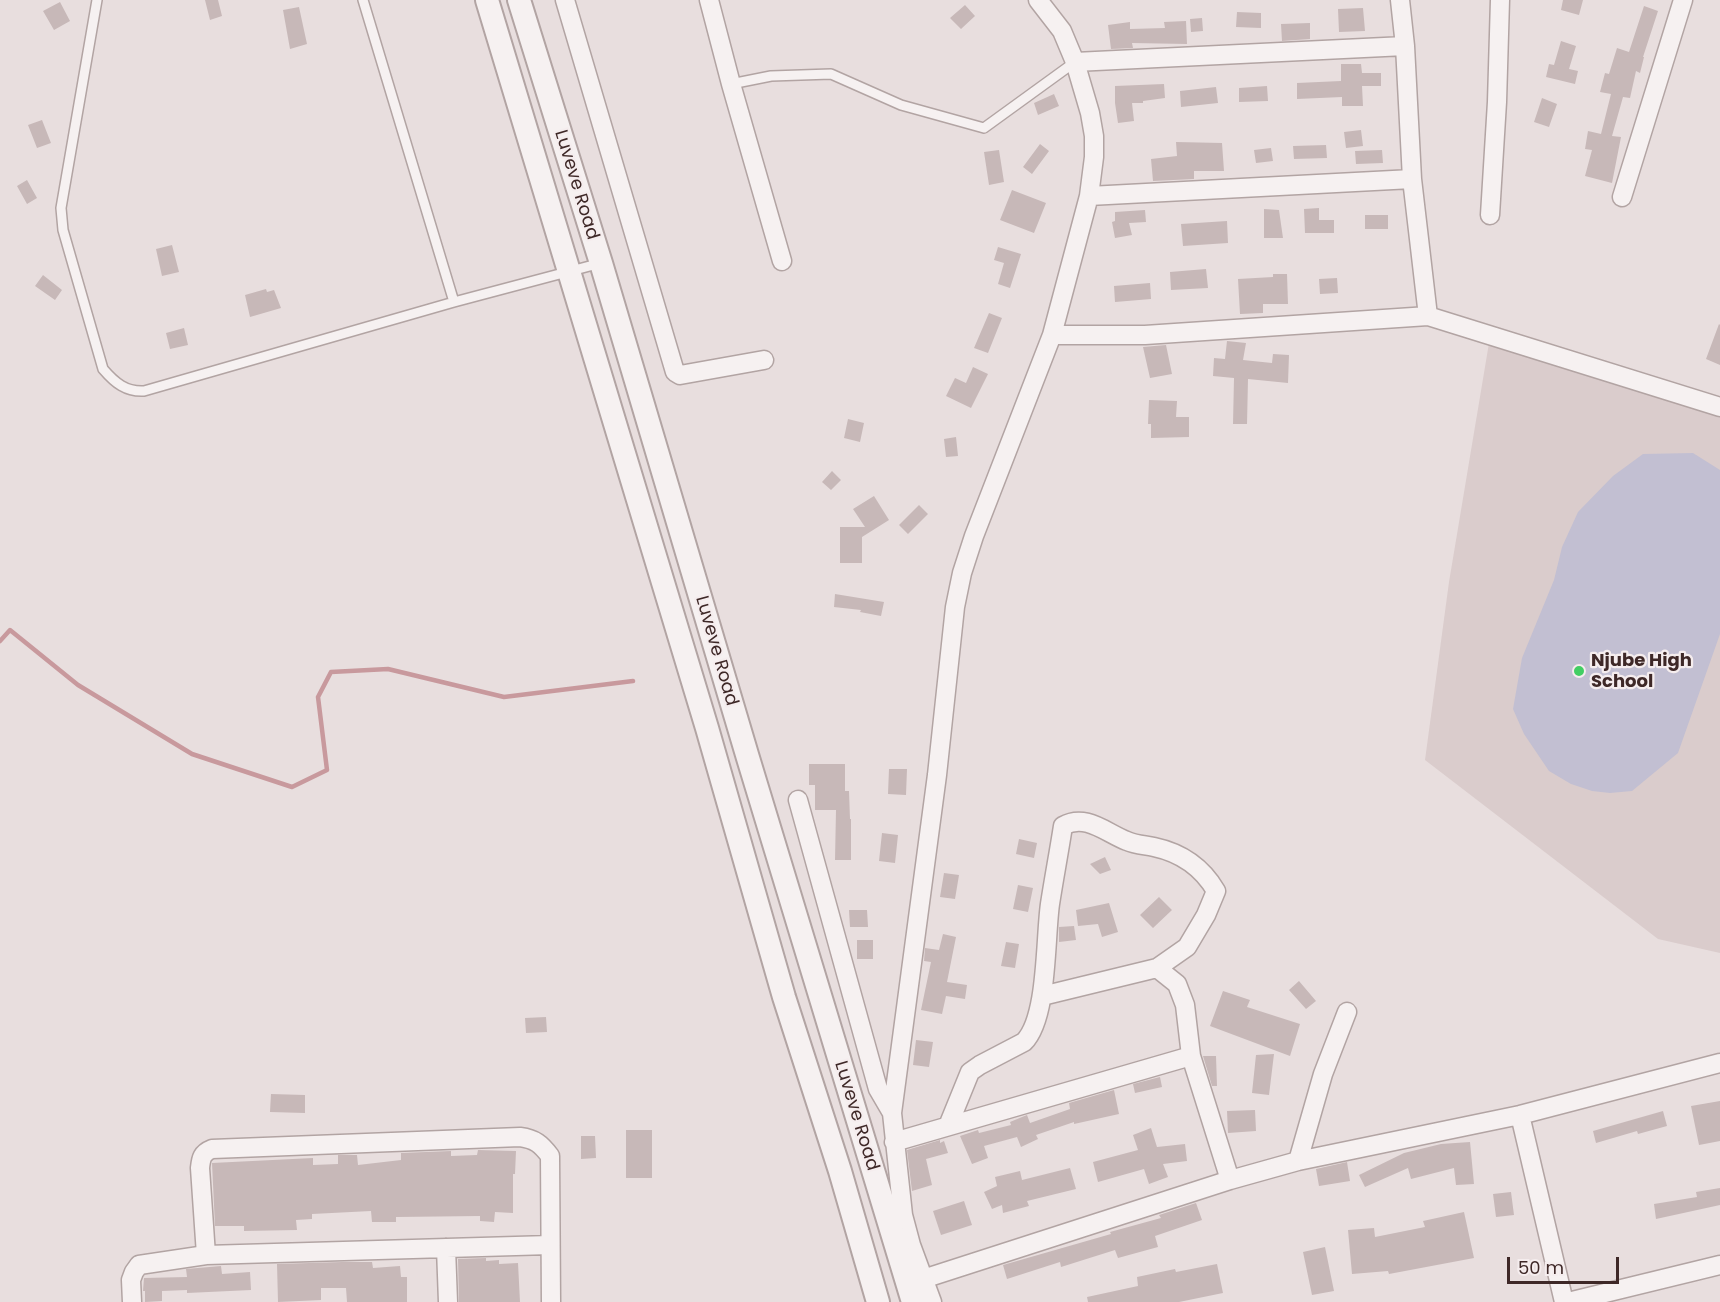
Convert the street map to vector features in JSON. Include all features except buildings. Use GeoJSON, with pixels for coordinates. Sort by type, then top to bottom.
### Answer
{"type":"FeatureCollection","features":[{"type":"Feature","properties":{"kind":"street","name":"Luveve Road"},"geometry":{"type":"LineString","coordinates":[[487,0],[707,728],[784,997],[840,1171],[878,1302]]}},
{"type":"Feature","properties":{"kind":"street","name":"Luveve Road"},"geometry":{"type":"LineString","coordinates":[[519,0],[601,264],[913,1302]]}},
{"type":"Feature","properties":{"kind":"street"},"geometry":{"type":"LineString","coordinates":[[565,0],[675,372],[680,375],[764,360]]}},
{"type":"Feature","properties":{"kind":"street"},"geometry":{"type":"LineString","coordinates":[[709,0],[730,84],[782,261]]}},
{"type":"Feature","properties":{"kind":"street"},"geometry":{"type":"LineString","coordinates":[[932,1302],[903,1215],[892,1113],[937,775],[955,607],[962,573],[974,536],[1052,336],[1089,196],[1094,157],[1094,136],[1090,113],[1075,62],[1062,31],[1038,0]]}},
{"type":"Feature","properties":{"kind":"street"},"geometry":{"type":"LineString","coordinates":[[1400,0],[1405,46],[1412,179],[1428,316]]}},
{"type":"Feature","properties":{"kind":"street"},"geometry":{"type":"LineString","coordinates":[[1490,215],[1500,0]]}},
{"type":"Feature","properties":{"kind":"street"},"geometry":{"type":"LineString","coordinates":[[1622,197],[1683,0]]}},
{"type":"Feature","properties":{"kind":"street"},"geometry":{"type":"LineString","coordinates":[[1075,62],[1405,46]]}},
{"type":"Feature","properties":{"kind":"street"},"geometry":{"type":"LineString","coordinates":[[1089,196],[1412,179]]}},
{"type":"Feature","properties":{"kind":"street"},"geometry":{"type":"LineString","coordinates":[[1052,336],[1145,335],[1428,316],[1720,407]]}},
{"type":"Feature","properties":{"kind":"street"},"geometry":{"type":"LineString","coordinates":[[798,800],[878,1089],[892,1113]]}},
{"type":"Feature","properties":{"kind":"street"},"geometry":{"type":"LineString","coordinates":[[948,1126],[970,1072],[1024,1042],[1036,1024],[1042,996],[1050,906],[1063,826],[1072,822],[1087,822],[1128,842],[1177,854],[1202,870],[1211,882],[1216,891],[1213,901],[1187,947],[1157,968],[1042,996]]}},
{"type":"Feature","properties":{"kind":"street"},"geometry":{"type":"LineString","coordinates":[[1157,968],[1177,984],[1185,1005],[1191,1056],[1230,1180]]}},
{"type":"Feature","properties":{"kind":"street"},"geometry":{"type":"LineString","coordinates":[[1298,1161],[1323,1074],[1347,1012]]}},
{"type":"Feature","properties":{"kind":"street"},"geometry":{"type":"LineString","coordinates":[[894,1142],[1191,1056]]}},
{"type":"Feature","properties":{"kind":"street"},"geometry":{"type":"LineString","coordinates":[[923,1279],[1230,1180],[1298,1161],[1520,1115],[1720,1064]]}},
{"type":"Feature","properties":{"kind":"street"},"geometry":{"type":"LineString","coordinates":[[1520,1115],[1566,1302],[1720,1265]]}},
{"type":"Feature","properties":{"kind":"street"},"geometry":{"type":"LineString","coordinates":[[206,1255],[200,1168],[205,1152],[213,1149],[533,1138],[550,1156],[551,1302]]}},
{"type":"Feature","properties":{"kind":"street"},"geometry":{"type":"LineString","coordinates":[[132,1302],[131,1280],[139,1266],[206,1255],[550,1245]]}},
{"type":"Feature","properties":{"kind":"street"},"geometry":{"type":"LineString","coordinates":[[446,1248],[448,1302]]}},
{"type":"Feature","properties":{"kind":"lane"},"geometry":{"type":"LineString","coordinates":[[97,0],[61,208],[63,230],[103,369],[112,380],[133,391],[144,391],[454,302],[601,264]]}},
{"type":"Feature","properties":{"kind":"lane"},"geometry":{"type":"LineString","coordinates":[[363,0],[454,302]]}},
{"type":"Feature","properties":{"kind":"lane"},"geometry":{"type":"LineString","coordinates":[[730,84],[771,76],[831,74],[901,105],[984,128],[1075,62]]}},
{"type":"Feature","properties":{"kind":"shaded area","name":"Njube High School"},"geometry":{"type":"Polygon","coordinates":[[[1489,343],[1650,392],[1720,417],[1720,953],[1658,939],[1425,760],[1449,582],[1489,343]]]}},
{"type":"Feature","properties":{"kind":"shaded area"},"geometry":{"type":"Polygon","coordinates":[[[1693,453],[1720,470],[1720,634],[1678,753],[1632,791],[1610,793],[1592,791],[1571,784],[1549,771],[1524,734],[1513,709],[1522,658],[1554,580],[1562,547],[1578,512],[1613,476],[1643,454],[1693,453]]]}},
{"type":"Feature","properties":{"kind":"waterway"},"geometry":{"type":"LineString","coordinates":[[0,641],[10,630],[78,685],[192,754],[292,787],[327,770],[318,697],[331,672],[388,669],[504,697],[633,681]]}},
{"type":"Feature","properties":{"kind":"place","name":"Njube High School"},"geometry":{"type":"Point","coordinates":[1579,671]}}]}
